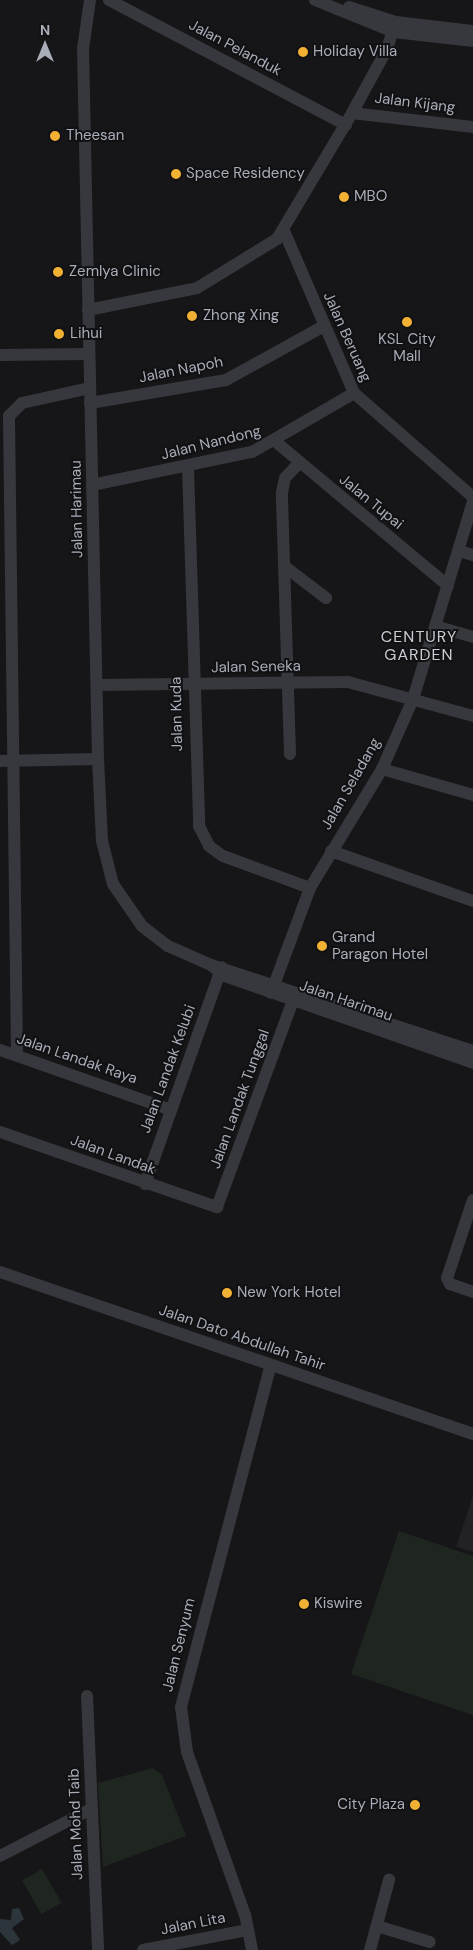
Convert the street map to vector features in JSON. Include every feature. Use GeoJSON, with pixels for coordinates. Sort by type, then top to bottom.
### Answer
{"type":"FeatureCollection","features":[{"type":"Feature","properties":{"kind":"street","name":"Jalan Harimau"},"geometry":{"type":"LineString","coordinates":[[90,0],[83,49],[98,759],[102,841],[121,901],[153,936],[218,968],[273,988],[473,1051]]}},
{"type":"Feature","properties":{"kind":"street","name":"Jalan Pelanduk"},"geometry":{"type":"LineString","coordinates":[[109,0],[346,125]]}},
{"type":"Feature","properties":{"kind":"street"},"geometry":{"type":"LineString","coordinates":[[315,0],[395,27],[473,40]]}},
{"type":"Feature","properties":{"kind":"street"},"geometry":{"type":"LineString","coordinates":[[335,0],[395,27],[473,31]]}},
{"type":"Feature","properties":{"kind":"street"},"geometry":{"type":"LineString","coordinates":[[88,310],[196,288],[284,232],[346,125],[395,27]]}},
{"type":"Feature","properties":{"kind":"street","name":"Jalan Kijang"},"geometry":{"type":"LineString","coordinates":[[352,113],[473,126]]}},
{"type":"Feature","properties":{"kind":"street","name":"Jalan Beruang"},"geometry":{"type":"LineString","coordinates":[[284,232],[354,393],[473,496]]}},
{"type":"Feature","properties":{"kind":"street","name":"Jalan Napoh"},"geometry":{"type":"LineString","coordinates":[[90,403],[226,380],[324,326]]}},
{"type":"Feature","properties":{"kind":"street"},"geometry":{"type":"LineString","coordinates":[[0,355],[89,354]]}},
{"type":"Feature","properties":{"kind":"street"},"geometry":{"type":"LineString","coordinates":[[17,1056],[6,761],[5,466],[13,408],[90,388]]}},
{"type":"Feature","properties":{"kind":"street","name":"Jalan Nandong"},"geometry":{"type":"LineString","coordinates":[[92,484],[188,467],[276,442],[354,393]]}},
{"type":"Feature","properties":{"kind":"street","name":"Jalan Tupai"},"geometry":{"type":"LineString","coordinates":[[276,442],[298,464],[448,586]]}},
{"type":"Feature","properties":{"kind":"street"},"geometry":{"type":"LineString","coordinates":[[290,754],[285,683],[283,484],[298,464]]}},
{"type":"Feature","properties":{"kind":"street","name":"Jalan Kuda"},"geometry":{"type":"LineString","coordinates":[[188,467],[196,813],[202,836],[223,856],[310,888]]}},
{"type":"Feature","properties":{"kind":"street","name":"Jalan Seladang"},"geometry":{"type":"LineString","coordinates":[[273,988],[310,888],[382,769],[413,699],[460,551],[473,501]]}},
{"type":"Feature","properties":{"kind":"street"},"geometry":{"type":"LineString","coordinates":[[460,551],[473,555]]}},
{"type":"Feature","properties":{"kind":"street"},"geometry":{"type":"LineString","coordinates":[[284,566],[326,598]]}},
{"type":"Feature","properties":{"kind":"street"},"geometry":{"type":"LineString","coordinates":[[435,626],[473,637]]}},
{"type":"Feature","properties":{"kind":"street","name":"Jalan Seneka"},"geometry":{"type":"LineString","coordinates":[[97,685],[348,682],[473,716]]}},
{"type":"Feature","properties":{"kind":"street"},"geometry":{"type":"LineString","coordinates":[[6,761],[98,759]]}},
{"type":"Feature","properties":{"kind":"street"},"geometry":{"type":"LineString","coordinates":[[382,769],[473,795]]}},
{"type":"Feature","properties":{"kind":"street"},"geometry":{"type":"LineString","coordinates":[[331,851],[473,901]]}},
{"type":"Feature","properties":{"kind":"street","name":"Jalan Landak Kelubi"},"geometry":{"type":"LineString","coordinates":[[145,1184],[218,968]]}},
{"type":"Feature","properties":{"kind":"street","name":"Jalan Harimau"},"geometry":{"type":"LineString","coordinates":[[273,988],[293,1000],[473,1063]]}},
{"type":"Feature","properties":{"kind":"street","name":"Jalan Landak Tunggal"},"geometry":{"type":"LineString","coordinates":[[216,1207],[293,1000]]}},
{"type":"Feature","properties":{"kind":"street","name":"Jalan Landak Raya"},"geometry":{"type":"LineString","coordinates":[[0,1050],[171,1110]]}},
{"type":"Feature","properties":{"kind":"street","name":"Jalan Landak"},"geometry":{"type":"LineString","coordinates":[[0,1132],[145,1184],[216,1207]]}},
{"type":"Feature","properties":{"kind":"street"},"geometry":{"type":"LineString","coordinates":[[473,1200],[447,1278],[450,1284],[473,1292]]}},
{"type":"Feature","properties":{"kind":"street","name":"Jalan Dato Abdullah Tahir"},"geometry":{"type":"LineString","coordinates":[[0,1272],[473,1434]]}},
{"type":"Feature","properties":{"kind":"street","name":"Jalan Senyum"},"geometry":{"type":"LineString","coordinates":[[252,1950],[248,1930],[187,1752],[181,1707],[271,1365]]}},
{"type":"Feature","properties":{"kind":"street","name":"Jalan Mohd Taib"},"geometry":{"type":"LineString","coordinates":[[87,1696],[98,1950]]}},
{"type":"Feature","properties":{"kind":"street"},"geometry":{"type":"LineString","coordinates":[[0,1856],[91,1809]]}},
{"type":"Feature","properties":{"kind":"street"},"geometry":{"type":"LineString","coordinates":[[370,1950],[389,1880]]}},
{"type":"Feature","properties":{"kind":"street"},"geometry":{"type":"LineString","coordinates":[[377,1926],[430,1942]]}},
{"type":"Feature","properties":{"kind":"street","name":"Jalan Lita"},"geometry":{"type":"LineString","coordinates":[[143,1950],[248,1930]]}},
{"type":"Feature","properties":{"kind":"shaded area"},"geometry":{"type":"Polygon","coordinates":[[[473,1496],[473,1552],[456,1547],[473,1496]]]}},
{"type":"Feature","properties":{"kind":"shaded area"},"geometry":{"type":"Polygon","coordinates":[[[399,1531],[473,1556],[473,1715],[351,1674],[399,1531]]]}},
{"type":"Feature","properties":{"kind":"shaded area"},"geometry":{"type":"Polygon","coordinates":[[[153,1768],[162,1775],[186,1836],[103,1867],[98,1783],[153,1768]]]}},
{"type":"Feature","properties":{"kind":"shaded area"},"geometry":{"type":"Polygon","coordinates":[[[42,1869],[62,1903],[42,1914],[22,1880],[42,1869]]]}},
{"type":"Feature","properties":{"kind":"shaded area"},"geometry":{"type":"Polygon","coordinates":[[[19,1908],[24,1919],[12,1928],[20,1940],[12,1945],[0,1932],[0,1919],[11,1920],[12,1909],[19,1908]]]}},
{"type":"Feature","properties":{"kind":"place","name":"Holiday Villa"},"geometry":{"type":"Point","coordinates":[303,52]}},
{"type":"Feature","properties":{"kind":"place","name":"Theesan"},"geometry":{"type":"Point","coordinates":[55,136]}},
{"type":"Feature","properties":{"kind":"place","name":"Space Residency"},"geometry":{"type":"Point","coordinates":[176,174]}},
{"type":"Feature","properties":{"kind":"place","name":"MBO"},"geometry":{"type":"Point","coordinates":[344,197]}},
{"type":"Feature","properties":{"kind":"place","name":"Zemlya Clinic"},"geometry":{"type":"Point","coordinates":[58,272]}},
{"type":"Feature","properties":{"kind":"place","name":"Zhong Xing"},"geometry":{"type":"Point","coordinates":[192,316]}},
{"type":"Feature","properties":{"kind":"place","name":"KSL City Mall"},"geometry":{"type":"Point","coordinates":[407,322]}},
{"type":"Feature","properties":{"kind":"place","name":"Lihui"},"geometry":{"type":"Point","coordinates":[59,334]}},
{"type":"Feature","properties":{"kind":"place","name":"Grand Paragon Hotel"},"geometry":{"type":"Point","coordinates":[322,946]}},
{"type":"Feature","properties":{"kind":"place","name":"New York Hotel"},"geometry":{"type":"Point","coordinates":[227,1293]}},
{"type":"Feature","properties":{"kind":"place","name":"Kiswire"},"geometry":{"type":"Point","coordinates":[304,1604]}},
{"type":"Feature","properties":{"kind":"place","name":"City Plaza"},"geometry":{"type":"Point","coordinates":[415,1805]}},
{"type":"Feature","properties":{"kind":"district","name":"CENTURY GARDEN"},"geometry":{"type":"Point","coordinates":[419,646]}}]}
